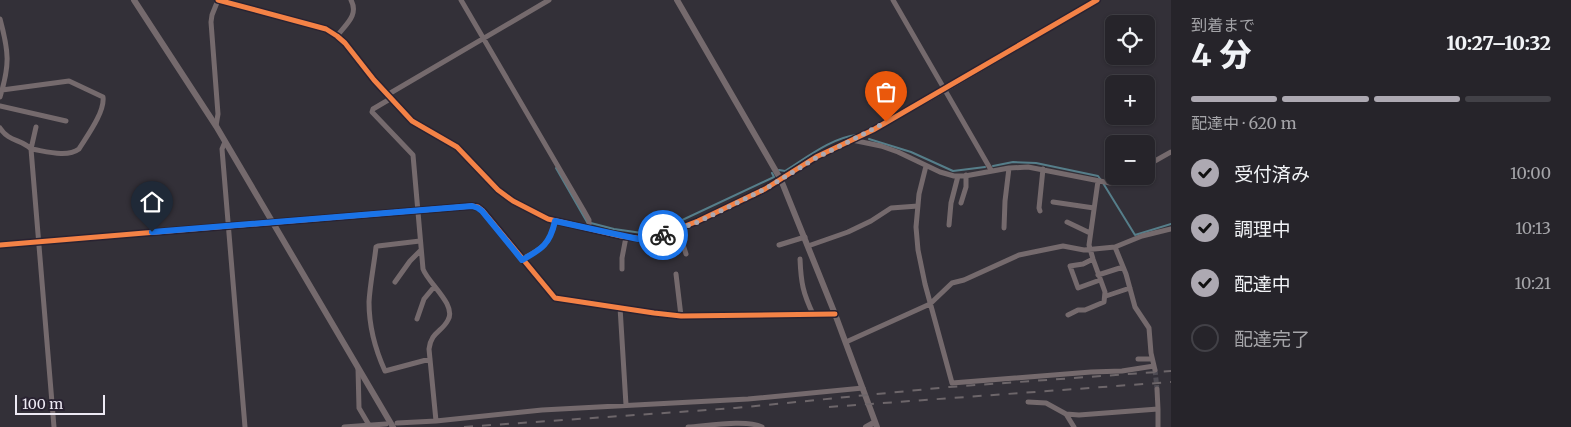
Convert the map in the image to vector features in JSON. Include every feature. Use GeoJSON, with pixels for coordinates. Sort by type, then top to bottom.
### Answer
{"type":"FeatureCollection","features":[{"type":"Feature","properties":{"kind":"street"},"geometry":{"type":"LineString","coordinates":[[134,0],[216,126],[392,425]]}},
{"type":"Feature","properties":{"kind":"street"},"geometry":{"type":"LineString","coordinates":[[216,126],[218,114],[211,22],[218,0],[237,3],[326,29],[337,36],[352,50],[389,97],[412,121],[457,146],[507,197],[539,216],[626,237],[644,239],[678,230],[765,189],[816,158],[944,90],[1097,0]]}},
{"type":"Feature","properties":{"kind":"street"},"geometry":{"type":"LineString","coordinates":[[337,36],[354,13],[354,6],[351,0]]}},
{"type":"Feature","properties":{"kind":"street"},"geometry":{"type":"LineString","coordinates":[[461,0],[589,220],[589,228]]}},
{"type":"Feature","properties":{"kind":"street"},"geometry":{"type":"LineString","coordinates":[[436,421],[430,340],[448,321],[450,314],[448,305],[427,279],[422,269],[413,155],[372,112],[373,109],[389,97],[549,0]]}},
{"type":"Feature","properties":{"kind":"street"},"geometry":{"type":"LineString","coordinates":[[677,0],[781,180],[846,342],[876,424],[866,427]]}},
{"type":"Feature","properties":{"kind":"street"},"geometry":{"type":"LineString","coordinates":[[892,0],[991,170]]}},
{"type":"Feature","properties":{"kind":"street"},"geometry":{"type":"LineString","coordinates":[[0,19],[8,57],[7,71],[0,97]]}},
{"type":"Feature","properties":{"kind":"street"},"geometry":{"type":"LineString","coordinates":[[0,128],[9,138],[31,149],[62,153],[78,151],[99,115],[104,97],[69,82],[2,90]]}},
{"type":"Feature","properties":{"kind":"street"},"geometry":{"type":"LineString","coordinates":[[0,106],[66,121]]}},
{"type":"Feature","properties":{"kind":"street"},"geometry":{"type":"LineString","coordinates":[[36,127],[31,149],[54,427]]}},
{"type":"Feature","properties":{"kind":"street"},"geometry":{"type":"LineString","coordinates":[[852,140],[890,149],[926,166],[958,176],[991,170],[1028,167],[1105,182]]}},
{"type":"Feature","properties":{"kind":"street"},"geometry":{"type":"LineString","coordinates":[[225,142],[222,148],[245,427]]}},
{"type":"Feature","properties":{"kind":"street"},"geometry":{"type":"LineString","coordinates":[[1155,161],[1171,152]]}},
{"type":"Feature","properties":{"kind":"street"},"geometry":{"type":"LineString","coordinates":[[926,166],[919,194],[916,227],[918,250],[920,266],[952,382],[1154,368],[1149,328],[1137,311],[1126,274],[1115,247]]}},
{"type":"Feature","properties":{"kind":"street"},"geometry":{"type":"LineString","coordinates":[[1004,228],[1009,168]]}},
{"type":"Feature","properties":{"kind":"street"},"geometry":{"type":"LineString","coordinates":[[1040,211],[1043,169]]}},
{"type":"Feature","properties":{"kind":"street"},"geometry":{"type":"LineString","coordinates":[[961,203],[966,187],[966,175]]}},
{"type":"Feature","properties":{"kind":"street"},"geometry":{"type":"LineString","coordinates":[[949,225],[951,203],[958,176]]}},
{"type":"Feature","properties":{"kind":"street"},"geometry":{"type":"LineString","coordinates":[[1068,315],[1104,302],[1106,296],[1090,249],[1090,233],[1099,181]]}},
{"type":"Feature","properties":{"kind":"street"},"geometry":{"type":"LineString","coordinates":[[1053,202],[1094,208]]}},
{"type":"Feature","properties":{"kind":"street"},"geometry":{"type":"LineString","coordinates":[[0,245],[472,206],[478,208],[554,298],[681,316],[835,314]]}},
{"type":"Feature","properties":{"kind":"street"},"geometry":{"type":"LineString","coordinates":[[808,246],[855,229],[890,208],[918,206]]}},
{"type":"Feature","properties":{"kind":"street"},"geometry":{"type":"LineString","coordinates":[[522,260],[542,249],[550,238],[555,221]]}},
{"type":"Feature","properties":{"kind":"street"},"geometry":{"type":"LineString","coordinates":[[1067,222],[1090,233]]}},
{"type":"Feature","properties":{"kind":"street"},"geometry":{"type":"LineString","coordinates":[[846,342],[930,304],[952,283],[964,280],[1019,255],[1063,246],[1084,250],[1115,247],[1149,234],[1171,229]]}},
{"type":"Feature","properties":{"kind":"street"},"geometry":{"type":"LineString","coordinates":[[678,230],[686,254]]}},
{"type":"Feature","properties":{"kind":"street"},"geometry":{"type":"LineString","coordinates":[[622,269],[626,237]]}},
{"type":"Feature","properties":{"kind":"street"},"geometry":{"type":"LineString","coordinates":[[779,245],[805,237]]}},
{"type":"Feature","properties":{"kind":"street"},"geometry":{"type":"LineString","coordinates":[[420,242],[376,247],[369,301],[373,338],[385,371],[430,359]]}},
{"type":"Feature","properties":{"kind":"street"},"geometry":{"type":"LineString","coordinates":[[395,282],[410,261],[421,250]]}},
{"type":"Feature","properties":{"kind":"street"},"geometry":{"type":"LineString","coordinates":[[800,259],[801,285],[813,314]]}},
{"type":"Feature","properties":{"kind":"street"},"geometry":{"type":"LineString","coordinates":[[1093,259],[1083,264],[1070,266],[1078,288],[1123,267]]}},
{"type":"Feature","properties":{"kind":"street"},"geometry":{"type":"LineString","coordinates":[[676,274],[681,316]]}},
{"type":"Feature","properties":{"kind":"street"},"geometry":{"type":"LineString","coordinates":[[417,319],[424,299],[434,287]]}},
{"type":"Feature","properties":{"kind":"street"},"geometry":{"type":"LineString","coordinates":[[1106,296],[1130,288]]}},
{"type":"Feature","properties":{"kind":"street"},"geometry":{"type":"LineString","coordinates":[[620,307],[626,405]]}},
{"type":"Feature","properties":{"kind":"street"},"geometry":{"type":"LineString","coordinates":[[1138,359],[1152,359]]}},
{"type":"Feature","properties":{"kind":"street"},"geometry":{"type":"LineString","coordinates":[[358,367],[359,408],[369,425]]}},
{"type":"Feature","properties":{"kind":"street"},"geometry":{"type":"LineString","coordinates":[[344,427],[392,425],[542,410],[748,399],[863,388]]}},
{"type":"Feature","properties":{"kind":"street"},"geometry":{"type":"LineString","coordinates":[[1157,389],[1158,427]]}},
{"type":"Feature","properties":{"kind":"street"},"geometry":{"type":"LineString","coordinates":[[1028,402],[1046,403],[1066,414],[1079,415],[1158,409]]}},
{"type":"Feature","properties":{"kind":"street"},"geometry":{"type":"LineString","coordinates":[[1066,414],[1074,427]]}},
{"type":"Feature","properties":{"kind":"street"},"geometry":{"type":"LineString","coordinates":[[688,427],[743,424],[762,427]]}},
{"type":"Feature","properties":{"kind":"waterway"},"geometry":{"type":"LineString","coordinates":[[779,170],[785,171],[829,144],[857,135]]}},
{"type":"Feature","properties":{"kind":"waterway"},"geometry":{"type":"LineString","coordinates":[[869,139],[911,152],[953,171],[985,167]]}},
{"type":"Feature","properties":{"kind":"waterway"},"geometry":{"type":"LineString","coordinates":[[993,166],[1013,162],[1036,163],[1098,176],[1101,180]]}},
{"type":"Feature","properties":{"kind":"waterway"},"geometry":{"type":"LineString","coordinates":[[556,168],[587,222],[614,229],[642,233],[661,230],[774,177],[772,173]]}},
{"type":"Feature","properties":{"kind":"waterway"},"geometry":{"type":"LineString","coordinates":[[1103,183],[1135,235],[1171,224]]}},
{"type":"Feature","properties":{"kind":"tunnel"},"geometry":{"type":"LineString","coordinates":[[1155,370],[1157,389]]}},
{"type":"Feature","properties":{"kind":"railway"},"geometry":{"type":"LineString","coordinates":[[464,427],[735,408],[949,387],[1171,371]]}},
{"type":"Feature","properties":{"kind":"railway"},"geometry":{"type":"LineString","coordinates":[[829,407],[1171,382]]}},
{"type":"Feature","properties":{"kind":"cycle path"},"geometry":{"type":"LineString","coordinates":[[218,0],[326,29],[337,36],[412,121],[457,147],[498,190],[513,201],[548,219],[621,236],[644,239],[662,235],[698,221],[765,189],[816,157],[873,130],[1097,0]]}},
{"type":"Feature","properties":{"kind":"cycle path"},"geometry":{"type":"LineString","coordinates":[[0,245],[472,206],[478,207],[483,211],[555,298],[681,316],[835,314]]}},
{"type":"Feature","properties":{"kind":"way so far"},"geometry":{"type":"LineString","coordinates":[[663,235],[698,222],[765,189],[816,158],[886,122]]}},
{"type":"Feature","properties":{"kind":"route"},"geometry":{"type":"LineString","coordinates":[[152,232],[472,206],[482,211],[522,260],[542,249],[550,238],[555,221],[638,239],[663,235]]}}]}
